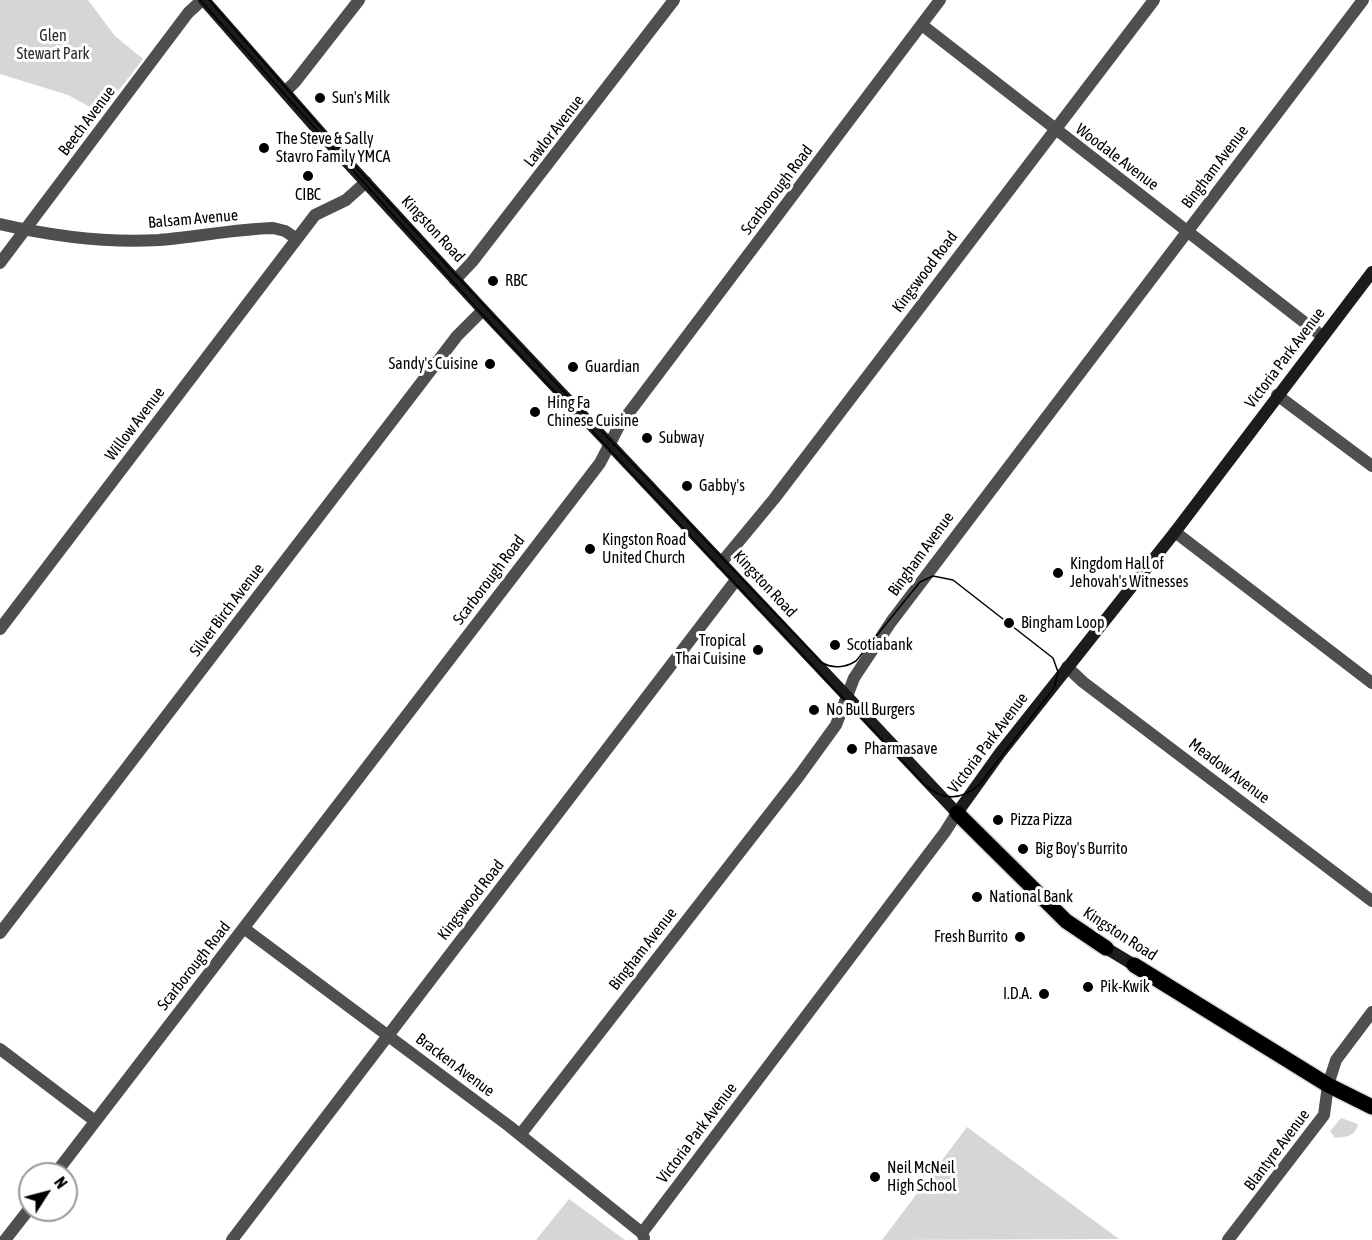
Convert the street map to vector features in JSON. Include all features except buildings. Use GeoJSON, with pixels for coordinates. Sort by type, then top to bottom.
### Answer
{"type":"FeatureCollection","features":[{"type":"Feature","properties":{"kind":"main road","name":"Kingston Road"},"geometry":{"type":"LineString","coordinates":[[203,0],[483,310],[957,813],[1066,921],[1328,1085],[1372,1107]]}},
{"type":"Feature","properties":{"kind":"main road","name":"Victoria Park Avenue"},"geometry":{"type":"LineString","coordinates":[[957,813],[1067,667],[1175,532],[1372,272]]}},
{"type":"Feature","properties":{"kind":"street","name":"Beech Avenue"},"geometry":{"type":"LineString","coordinates":[[0,263],[188,13],[203,0]]}},
{"type":"Feature","properties":{"kind":"street"},"geometry":{"type":"LineString","coordinates":[[285,92],[296,82],[360,0]]}},
{"type":"Feature","properties":{"kind":"street","name":"Lawlor Avenue"},"geometry":{"type":"LineString","coordinates":[[455,279],[472,262],[530,189],[674,0]]}},
{"type":"Feature","properties":{"kind":"street","name":"Scarborough Road"},"geometry":{"type":"LineString","coordinates":[[64,1162],[245,929],[600,463],[619,426],[940,0]]}},
{"type":"Feature","properties":{"kind":"street","name":"Kingswood Road"},"geometry":{"type":"LineString","coordinates":[[721,563],[774,499],[1154,0]]}},
{"type":"Feature","properties":{"kind":"street","name":"Bingham Avenue"},"geometry":{"type":"LineString","coordinates":[[520,1135],[830,734],[841,717],[845,695],[866,658],[948,545],[1363,0]]}},
{"type":"Feature","properties":{"kind":"street","name":"Woodale Avenue"},"geometry":{"type":"LineString","coordinates":[[922,25],[1054,130],[1322,336]]}},
{"type":"Feature","properties":{"kind":"street"},"geometry":{"type":"LineString","coordinates":[[297,239],[315,215],[346,200],[366,182]]}},
{"type":"Feature","properties":{"kind":"street","name":"Balsam Avenue"},"geometry":{"type":"LineString","coordinates":[[0,224],[102,240],[158,240],[273,228],[285,231],[297,239]]}},
{"type":"Feature","properties":{"kind":"street","name":"Willow Avenue"},"geometry":{"type":"LineString","coordinates":[[0,629],[297,239]]}},
{"type":"Feature","properties":{"kind":"street","name":"Silver Birch Avenue"},"geometry":{"type":"LineString","coordinates":[[0,933],[450,345],[483,310]]}},
{"type":"Feature","properties":{"kind":"street"},"geometry":{"type":"LineString","coordinates":[[1277,395],[1372,466]]}},
{"type":"Feature","properties":{"kind":"street"},"geometry":{"type":"LineString","coordinates":[[1175,532],[1372,683]]}},
{"type":"Feature","properties":{"kind":"street","name":"Kingswood Road"},"geometry":{"type":"LineString","coordinates":[[232,1240],[736,580]]}},
{"type":"Feature","properties":{"kind":"street","name":"Meadow Avenue"},"geometry":{"type":"LineString","coordinates":[[1067,667],[1083,682],[1372,901]]}},
{"type":"Feature","properties":{"kind":"street","name":"Victoria Park Avenue"},"geometry":{"type":"LineString","coordinates":[[643,1236],[957,813]]}},
{"type":"Feature","properties":{"kind":"street","name":"Bracken Avenue"},"geometry":{"type":"LineString","coordinates":[[245,929],[520,1135],[643,1236]]}},
{"type":"Feature","properties":{"kind":"street","name":"Blantyre Avenue"},"geometry":{"type":"LineString","coordinates":[[1228,1240],[1324,1114],[1328,1085],[1336,1060],[1372,1012]]}},
{"type":"Feature","properties":{"kind":"street"},"geometry":{"type":"LineString","coordinates":[[0,1048],[95,1121]]}},
{"type":"Feature","properties":{"kind":"street"},"geometry":{"type":"LineString","coordinates":[[5,1240],[19,1222]]}},
{"type":"Feature","properties":{"kind":"green space","name":"Glen Stewart Park"},"geometry":{"type":"Polygon","coordinates":[[[0,0],[88,0],[115,36],[143,59],[101,113],[68,95],[0,74],[0,0]]]}},
{"type":"Feature","properties":{"kind":"green space"},"geometry":{"type":"Polygon","coordinates":[[[1341,1118],[1358,1124],[1357,1128],[1350,1135],[1335,1138],[1330,1131],[1341,1118]]]}},
{"type":"Feature","properties":{"kind":"green space"},"geometry":{"type":"Polygon","coordinates":[[[967,1127],[1119,1239],[882,1240],[967,1127]]]}},
{"type":"Feature","properties":{"kind":"green space"},"geometry":{"type":"Polygon","coordinates":[[[569,1199],[625,1240],[536,1240],[569,1199]]]}},
{"type":"Feature","properties":{"kind":"tram line"},"geometry":{"type":"LineString","coordinates":[[200,0],[481,313],[924,784],[938,794],[952,797],[966,794],[980,784],[1054,688],[1058,672],[1053,658],[953,580],[933,576],[920,582],[856,661],[838,667],[821,662],[550,377],[342,152],[209,0]]}},
{"type":"Feature","properties":{"kind":"place","name":"Sun's Milk"},"geometry":{"type":"Point","coordinates":[320,98]}},
{"type":"Feature","properties":{"kind":"place","name":"The Steve & Sally Stavro Family YMCA"},"geometry":{"type":"Point","coordinates":[264,148]}},
{"type":"Feature","properties":{"kind":"place","name":"CIBC"},"geometry":{"type":"Point","coordinates":[308,176]}},
{"type":"Feature","properties":{"kind":"place","name":"RBC"},"geometry":{"type":"Point","coordinates":[493,281]}},
{"type":"Feature","properties":{"kind":"place","name":"Sandy's Cuisine"},"geometry":{"type":"Point","coordinates":[490,364]}},
{"type":"Feature","properties":{"kind":"place","name":"Guardian"},"geometry":{"type":"Point","coordinates":[573,367]}},
{"type":"Feature","properties":{"kind":"place","name":"Hing Fa Chinese Cuisine"},"geometry":{"type":"Point","coordinates":[535,412]}},
{"type":"Feature","properties":{"kind":"place","name":"Subway"},"geometry":{"type":"Point","coordinates":[647,438]}},
{"type":"Feature","properties":{"kind":"place","name":"Gabby's"},"geometry":{"type":"Point","coordinates":[687,486]}},
{"type":"Feature","properties":{"kind":"place","name":"Kingston Road United Church"},"geometry":{"type":"Point","coordinates":[590,549]}},
{"type":"Feature","properties":{"kind":"place","name":"Kingdom Hall of Jehovah's Witnesses"},"geometry":{"type":"Point","coordinates":[1058,573]}},
{"type":"Feature","properties":{"kind":"place","name":"Bingham Loop"},"geometry":{"type":"Point","coordinates":[1009,623]}},
{"type":"Feature","properties":{"kind":"place","name":"Scotiabank"},"geometry":{"type":"Point","coordinates":[835,645]}},
{"type":"Feature","properties":{"kind":"place","name":"Tropical Thai Cuisine"},"geometry":{"type":"Point","coordinates":[758,650]}},
{"type":"Feature","properties":{"kind":"place","name":"No Bull Burgers"},"geometry":{"type":"Point","coordinates":[814,710]}},
{"type":"Feature","properties":{"kind":"place","name":"Pharmasave"},"geometry":{"type":"Point","coordinates":[852,749]}},
{"type":"Feature","properties":{"kind":"place","name":"Pizza Pizza"},"geometry":{"type":"Point","coordinates":[998,820]}},
{"type":"Feature","properties":{"kind":"place","name":"Big Boy's Burrito"},"geometry":{"type":"Point","coordinates":[1023,849]}},
{"type":"Feature","properties":{"kind":"place","name":"National Bank"},"geometry":{"type":"Point","coordinates":[977,897]}},
{"type":"Feature","properties":{"kind":"place","name":"Fresh Burrito"},"geometry":{"type":"Point","coordinates":[1020,937]}},
{"type":"Feature","properties":{"kind":"place","name":"Pik-Kwik"},"geometry":{"type":"Point","coordinates":[1088,987]}},
{"type":"Feature","properties":{"kind":"place","name":"I.D.A."},"geometry":{"type":"Point","coordinates":[1044,994]}},
{"type":"Feature","properties":{"kind":"place","name":"Neil McNeil High School"},"geometry":{"type":"Point","coordinates":[875,1177]}}]}
